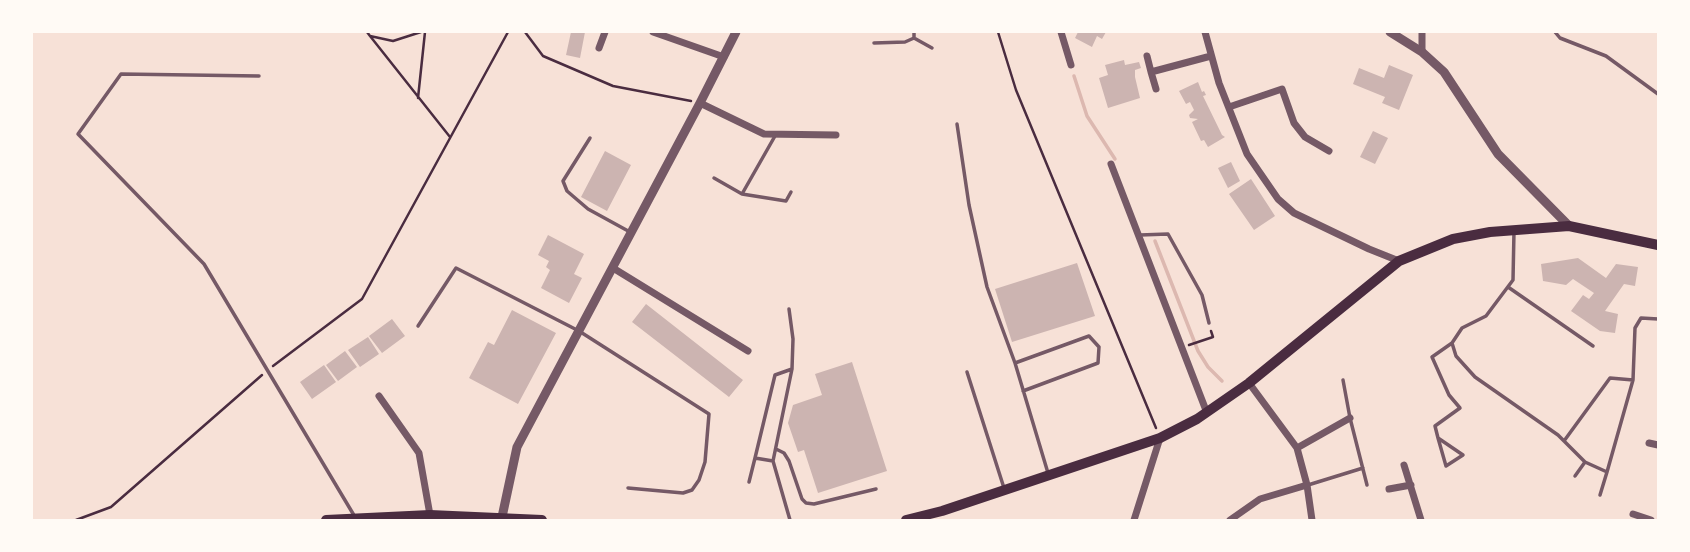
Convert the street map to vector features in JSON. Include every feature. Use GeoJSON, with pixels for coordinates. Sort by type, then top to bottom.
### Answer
{"type":"FeatureCollection","features":[{"type":"Feature","properties":{"kind":"main road"},"geometry":{"type":"LineString","coordinates":[[906,520],[922,518],[1160,438],[1207,413],[1249,383],[1399,261],[1453,239],[1490,232],[1569,226],[1658,245]]}},
{"type":"Feature","properties":{"kind":"main road"},"geometry":{"type":"LineString","coordinates":[[326,520],[430,515],[542,520]]}},
{"type":"Feature","properties":{"kind":"street"},"geometry":{"type":"LineString","coordinates":[[599,48],[605,32]]}},
{"type":"Feature","properties":{"kind":"street"},"geometry":{"type":"LineString","coordinates":[[653,32],[724,57]]}},
{"type":"Feature","properties":{"kind":"street"},"geometry":{"type":"LineString","coordinates":[[502,519],[516,447],[632,233],[736,32]]}},
{"type":"Feature","properties":{"kind":"street"},"geometry":{"type":"LineString","coordinates":[[1061,32],[1071,65]]}},
{"type":"Feature","properties":{"kind":"street"},"geometry":{"type":"LineString","coordinates":[[1205,32],[1219,83],[1247,154],[1278,200],[1294,213],[1399,261]]}},
{"type":"Feature","properties":{"kind":"street"},"geometry":{"type":"LineString","coordinates":[[1390,32],[1422,52],[1444,72],[1497,154],[1569,226]]}},
{"type":"Feature","properties":{"kind":"street"},"geometry":{"type":"LineString","coordinates":[[1422,32],[1422,52]]}},
{"type":"Feature","properties":{"kind":"street"},"geometry":{"type":"LineString","coordinates":[[1147,56],[1156,89]]}},
{"type":"Feature","properties":{"kind":"street"},"geometry":{"type":"LineString","coordinates":[[1151,72],[1212,56]]}},
{"type":"Feature","properties":{"kind":"street"},"geometry":{"type":"LineString","coordinates":[[1229,107],[1282,89],[1294,123],[1305,137],[1329,151]]}},
{"type":"Feature","properties":{"kind":"street"},"geometry":{"type":"LineString","coordinates":[[700,103],[764,134],[836,135]]}},
{"type":"Feature","properties":{"kind":"street"},"geometry":{"type":"LineString","coordinates":[[1111,164],[1207,413]]}},
{"type":"Feature","properties":{"kind":"street"},"geometry":{"type":"LineString","coordinates":[[613,268],[748,351]]}},
{"type":"Feature","properties":{"kind":"street"},"geometry":{"type":"LineString","coordinates":[[1249,383],[1297,448],[1307,485],[1312,520]]}},
{"type":"Feature","properties":{"kind":"street"},"geometry":{"type":"LineString","coordinates":[[379,396],[419,453],[430,515]]}},
{"type":"Feature","properties":{"kind":"street"},"geometry":{"type":"LineString","coordinates":[[1297,448],[1350,418]]}},
{"type":"Feature","properties":{"kind":"street"},"geometry":{"type":"LineString","coordinates":[[1134,520],[1160,438]]}},
{"type":"Feature","properties":{"kind":"street"},"geometry":{"type":"LineString","coordinates":[[1649,443],[1658,445]]}},
{"type":"Feature","properties":{"kind":"street"},"geometry":{"type":"LineString","coordinates":[[1404,465],[1421,520]]}},
{"type":"Feature","properties":{"kind":"street"},"geometry":{"type":"LineString","coordinates":[[1230,520],[1260,499],[1307,485]]}},
{"type":"Feature","properties":{"kind":"street"},"geometry":{"type":"LineString","coordinates":[[1389,489],[1411,485]]}},
{"type":"Feature","properties":{"kind":"street"},"geometry":{"type":"LineString","coordinates":[[1633,514],[1651,520]]}},
{"type":"Feature","properties":{"kind":"lane"},"geometry":{"type":"LineString","coordinates":[[914,32],[914,38]]}},
{"type":"Feature","properties":{"kind":"lane"},"geometry":{"type":"LineString","coordinates":[[1555,32],[1560,38],[1606,56],[1658,93]]}},
{"type":"Feature","properties":{"kind":"lane"},"geometry":{"type":"LineString","coordinates":[[874,43],[914,38],[932,48]]}},
{"type":"Feature","properties":{"kind":"lane"},"geometry":{"type":"LineString","coordinates":[[259,76],[121,74],[78,134],[204,264],[356,518]]}},
{"type":"Feature","properties":{"kind":"lane"},"geometry":{"type":"LineString","coordinates":[[957,124],[987,286],[1015,363],[1048,475]]}},
{"type":"Feature","properties":{"kind":"lane"},"geometry":{"type":"LineString","coordinates":[[742,194],[776,134]]}},
{"type":"Feature","properties":{"kind":"lane"},"geometry":{"type":"LineString","coordinates":[[590,138],[563,181],[567,191],[588,209],[632,233]]}},
{"type":"Feature","properties":{"kind":"lane"},"geometry":{"type":"LineString","coordinates":[[714,178],[742,194],[786,201],[791,192]]}},
{"type":"Feature","properties":{"kind":"lane"},"geometry":{"type":"LineString","coordinates":[[1438,438],[1463,455],[1446,466],[1438,438],[1435,426],[1460,408],[1449,396],[1432,357],[1452,343],[1462,328],[1486,316],[1508,288],[1513,280],[1514,230]]}},
{"type":"Feature","properties":{"kind":"lane"},"geometry":{"type":"LineString","coordinates":[[1138,235],[1168,234],[1202,295],[1209,323]]}},
{"type":"Feature","properties":{"kind":"lane"},"geometry":{"type":"LineString","coordinates":[[418,326],[456,268],[579,331],[709,414],[703,472],[692,490],[683,493],[628,488]]}},
{"type":"Feature","properties":{"kind":"lane"},"geometry":{"type":"LineString","coordinates":[[1508,288],[1593,346]]}},
{"type":"Feature","properties":{"kind":"lane"},"geometry":{"type":"LineString","coordinates":[[789,309],[793,339],[792,369],[773,461],[790,520]]}},
{"type":"Feature","properties":{"kind":"lane"},"geometry":{"type":"LineString","coordinates":[[1600,495],[1633,380],[1635,328],[1641,318],[1658,319]]}},
{"type":"Feature","properties":{"kind":"lane"},"geometry":{"type":"LineString","coordinates":[[1015,363],[1089,336],[1099,347],[1098,363],[1023,391]]}},
{"type":"Feature","properties":{"kind":"lane"},"geometry":{"type":"LineString","coordinates":[[1452,343],[1456,356],[1475,377],[1564,441],[1585,461],[1607,472]]}},
{"type":"Feature","properties":{"kind":"lane"},"geometry":{"type":"LineString","coordinates":[[749,482],[775,375],[792,369]]}},
{"type":"Feature","properties":{"kind":"lane"},"geometry":{"type":"LineString","coordinates":[[967,372],[1005,490]]}},
{"type":"Feature","properties":{"kind":"lane"},"geometry":{"type":"LineString","coordinates":[[1564,441],[1610,378],[1633,380]]}},
{"type":"Feature","properties":{"kind":"lane"},"geometry":{"type":"LineString","coordinates":[[1343,380],[1367,485]]}},
{"type":"Feature","properties":{"kind":"lane"},"geometry":{"type":"LineString","coordinates":[[776,449],[784,453],[789,461],[802,499],[806,503],[814,504],[876,489]]}},
{"type":"Feature","properties":{"kind":"lane"},"geometry":{"type":"LineString","coordinates":[[755,458],[773,461]]}},
{"type":"Feature","properties":{"kind":"lane"},"geometry":{"type":"LineString","coordinates":[[1575,476],[1585,461]]}},
{"type":"Feature","properties":{"kind":"lane"},"geometry":{"type":"LineString","coordinates":[[1307,485],[1363,468]]}},
{"type":"Feature","properties":{"kind":"path"},"geometry":{"type":"LineString","coordinates":[[367,32],[450,138]]}},
{"type":"Feature","properties":{"kind":"path"},"geometry":{"type":"LineString","coordinates":[[370,36],[393,41],[423,32],[418,97]]}},
{"type":"Feature","properties":{"kind":"path"},"geometry":{"type":"LineString","coordinates":[[76,520],[111,507],[268,370],[362,299],[508,32]]}},
{"type":"Feature","properties":{"kind":"path"},"geometry":{"type":"LineString","coordinates":[[525,32],[543,56],[613,86],[700,103]]}},
{"type":"Feature","properties":{"kind":"path"},"geometry":{"type":"LineString","coordinates":[[998,32],[1016,90],[1160,438]]}},
{"type":"Feature","properties":{"kind":"path"},"geometry":{"type":"LineString","coordinates":[[1191,344],[1213,337],[1209,323]]}},
{"type":"Feature","properties":{"kind":"building"},"geometry":{"type":"Polygon","coordinates":[[[571,32],[585,32],[580,58],[566,55],[571,32]]]}},
{"type":"Feature","properties":{"kind":"building"},"geometry":{"type":"Polygon","coordinates":[[[1078,32],[1106,32],[1102,39],[1097,36],[1092,47],[1075,38],[1078,32]]]}},
{"type":"Feature","properties":{"kind":"building"},"geometry":{"type":"Polygon","coordinates":[[[1124,60],[1125,65],[1139,62],[1141,68],[1135,70],[1135,77],[1140,98],[1108,108],[1099,78],[1108,75],[1105,65],[1124,60]]]}},
{"type":"Feature","properties":{"kind":"building"},"geometry":{"type":"Polygon","coordinates":[[[1389,65],[1413,75],[1399,110],[1382,103],[1385,97],[1353,84],[1359,68],[1384,78],[1389,65]]]}},
{"type":"Feature","properties":{"kind":"building"},"geometry":{"type":"Polygon","coordinates":[[[1198,82],[1225,137],[1208,147],[1204,140],[1201,141],[1192,122],[1198,119],[1190,118],[1189,115],[1194,110],[1190,102],[1186,104],[1179,91],[1198,82]]]}},
{"type":"Feature","properties":{"kind":"building"},"geometry":{"type":"Polygon","coordinates":[[[1373,131],[1388,138],[1375,164],[1360,157],[1373,131]]]}},
{"type":"Feature","properties":{"kind":"building"},"geometry":{"type":"Polygon","coordinates":[[[605,151],[631,165],[607,211],[581,197],[605,151]]]}},
{"type":"Feature","properties":{"kind":"building"},"geometry":{"type":"Polygon","coordinates":[[[1231,162],[1240,181],[1228,188],[1218,168],[1231,162]]]}},
{"type":"Feature","properties":{"kind":"building"},"geometry":{"type":"Polygon","coordinates":[[[1251,179],[1275,216],[1254,230],[1229,194],[1251,179]]]}},
{"type":"Feature","properties":{"kind":"building"},"geometry":{"type":"Polygon","coordinates":[[[548,235],[584,254],[574,274],[582,278],[569,303],[541,288],[550,270],[546,267],[549,261],[538,255],[548,235]]]}},
{"type":"Feature","properties":{"kind":"building"},"geometry":{"type":"Polygon","coordinates":[[[1578,258],[1606,278],[1616,264],[1638,267],[1635,286],[1624,284],[1605,311],[1618,314],[1615,333],[1600,331],[1571,311],[1583,295],[1589,299],[1594,293],[1573,279],[1566,285],[1543,281],[1541,264],[1578,258]]]}},
{"type":"Feature","properties":{"kind":"building"},"geometry":{"type":"Polygon","coordinates":[[[1077,263],[1095,316],[1012,342],[995,289],[1077,263]]]}},
{"type":"Feature","properties":{"kind":"building"},"geometry":{"type":"Polygon","coordinates":[[[646,304],[743,380],[729,397],[632,322],[646,304]]]}},
{"type":"Feature","properties":{"kind":"building"},"geometry":{"type":"Polygon","coordinates":[[[512,310],[556,333],[518,404],[469,378],[488,342],[494,345],[512,310]]]}},
{"type":"Feature","properties":{"kind":"building"},"geometry":{"type":"Polygon","coordinates":[[[392,319],[405,336],[382,353],[369,336],[392,319]]]}},
{"type":"Feature","properties":{"kind":"building"},"geometry":{"type":"Polygon","coordinates":[[[368,337],[379,354],[360,367],[348,350],[368,337]]]}},
{"type":"Feature","properties":{"kind":"building"},"geometry":{"type":"Polygon","coordinates":[[[345,351],[357,367],[338,381],[326,365],[345,351]]]}},
{"type":"Feature","properties":{"kind":"building"},"geometry":{"type":"Polygon","coordinates":[[[852,362],[887,471],[818,493],[804,450],[798,452],[788,423],[793,405],[822,395],[815,374],[852,362]]]}},
{"type":"Feature","properties":{"kind":"building"},"geometry":{"type":"Polygon","coordinates":[[[324,365],[336,382],[312,399],[300,382],[324,365]]]}},
{"type":"Feature","properties":{"kind":"waterway"},"geometry":{"type":"LineString","coordinates":[[1074,76],[1087,116],[1115,159]]}},
{"type":"Feature","properties":{"kind":"waterway"},"geometry":{"type":"LineString","coordinates":[[1155,241],[1198,351],[1208,367],[1222,381]]}}]}
